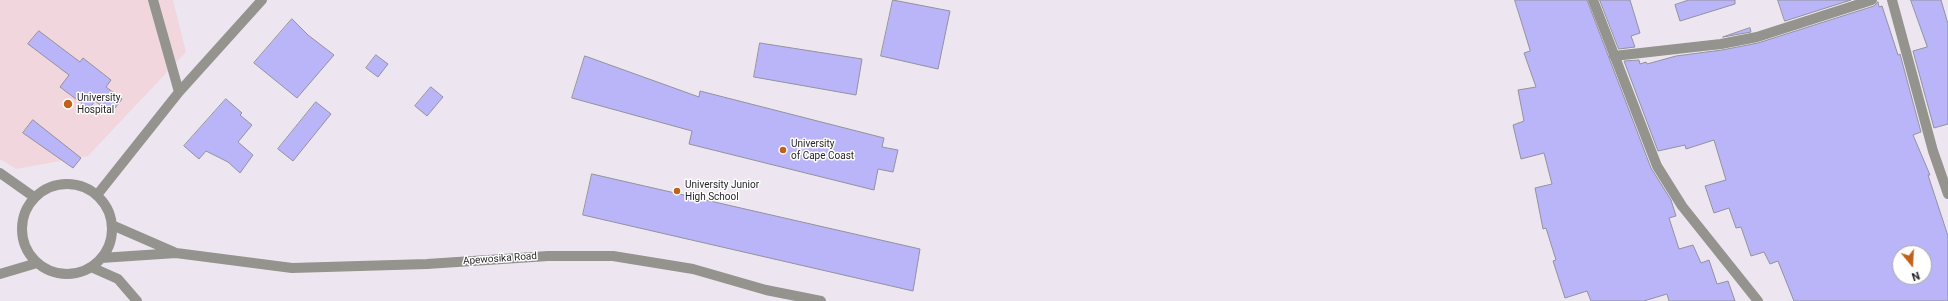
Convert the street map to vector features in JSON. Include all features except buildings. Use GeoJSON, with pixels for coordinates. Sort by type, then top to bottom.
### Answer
{"type":"FeatureCollection","features":[{"type":"Feature","properties":{"kind":"street"},"geometry":{"type":"LineString","coordinates":[[154,0],[179,92]]}},
{"type":"Feature","properties":{"kind":"street"},"geometry":{"type":"LineString","coordinates":[[98,195],[179,92],[262,0]]}},
{"type":"Feature","properties":{"kind":"street"},"geometry":{"type":"LineString","coordinates":[[1593,0],[1657,166],[1682,206],[1758,301]]}},
{"type":"Feature","properties":{"kind":"street"},"geometry":{"type":"LineString","coordinates":[[1614,56],[1721,44],[1757,37],[1872,0]]}},
{"type":"Feature","properties":{"kind":"street"},"geometry":{"type":"LineString","coordinates":[[1892,0],[1933,151],[1948,194]]}},
{"type":"Feature","properties":{"kind":"street"},"geometry":{"type":"LineString","coordinates":[[0,173],[34,197]]}},
{"type":"Feature","properties":{"kind":"street"},"geometry":{"type":"LineString","coordinates":[[72,183],[86,187],[98,195],[108,208],[112,226],[110,242],[102,258],[91,267],[77,273],[63,274],[49,271],[37,263],[26,248],[21,231],[24,213],[34,197],[44,189],[58,184],[72,183]]}},
{"type":"Feature","properties":{"kind":"street"},"geometry":{"type":"LineString","coordinates":[[112,226],[176,253]]}},
{"type":"Feature","properties":{"kind":"street"},"geometry":{"type":"LineString","coordinates":[[102,258],[176,253]]}},
{"type":"Feature","properties":{"kind":"street","name":"Apewosika Road"},"geometry":{"type":"LineString","coordinates":[[176,253],[292,268],[427,264],[548,256],[612,256],[693,269],[766,290],[821,301]]}},
{"type":"Feature","properties":{"kind":"street"},"geometry":{"type":"LineString","coordinates":[[0,274],[37,263]]}},
{"type":"Feature","properties":{"kind":"street"},"geometry":{"type":"LineString","coordinates":[[91,267],[118,279],[136,301]]}},
{"type":"Feature","properties":{"kind":"shaded area","name":"University Hospital"},"geometry":{"type":"Polygon","coordinates":[[[0,0],[173,0],[186,52],[88,156],[16,169],[0,159],[0,0]]]}},
{"type":"Feature","properties":{"kind":"place","name":"University Hospital"},"geometry":{"type":"Point","coordinates":[68,104]}},
{"type":"Feature","properties":{"kind":"place","name":"University of Cape Coast"},"geometry":{"type":"Point","coordinates":[783,150]}},
{"type":"Feature","properties":{"kind":"place","name":"University Junior High School"},"geometry":{"type":"Point","coordinates":[677,191]}}]}
